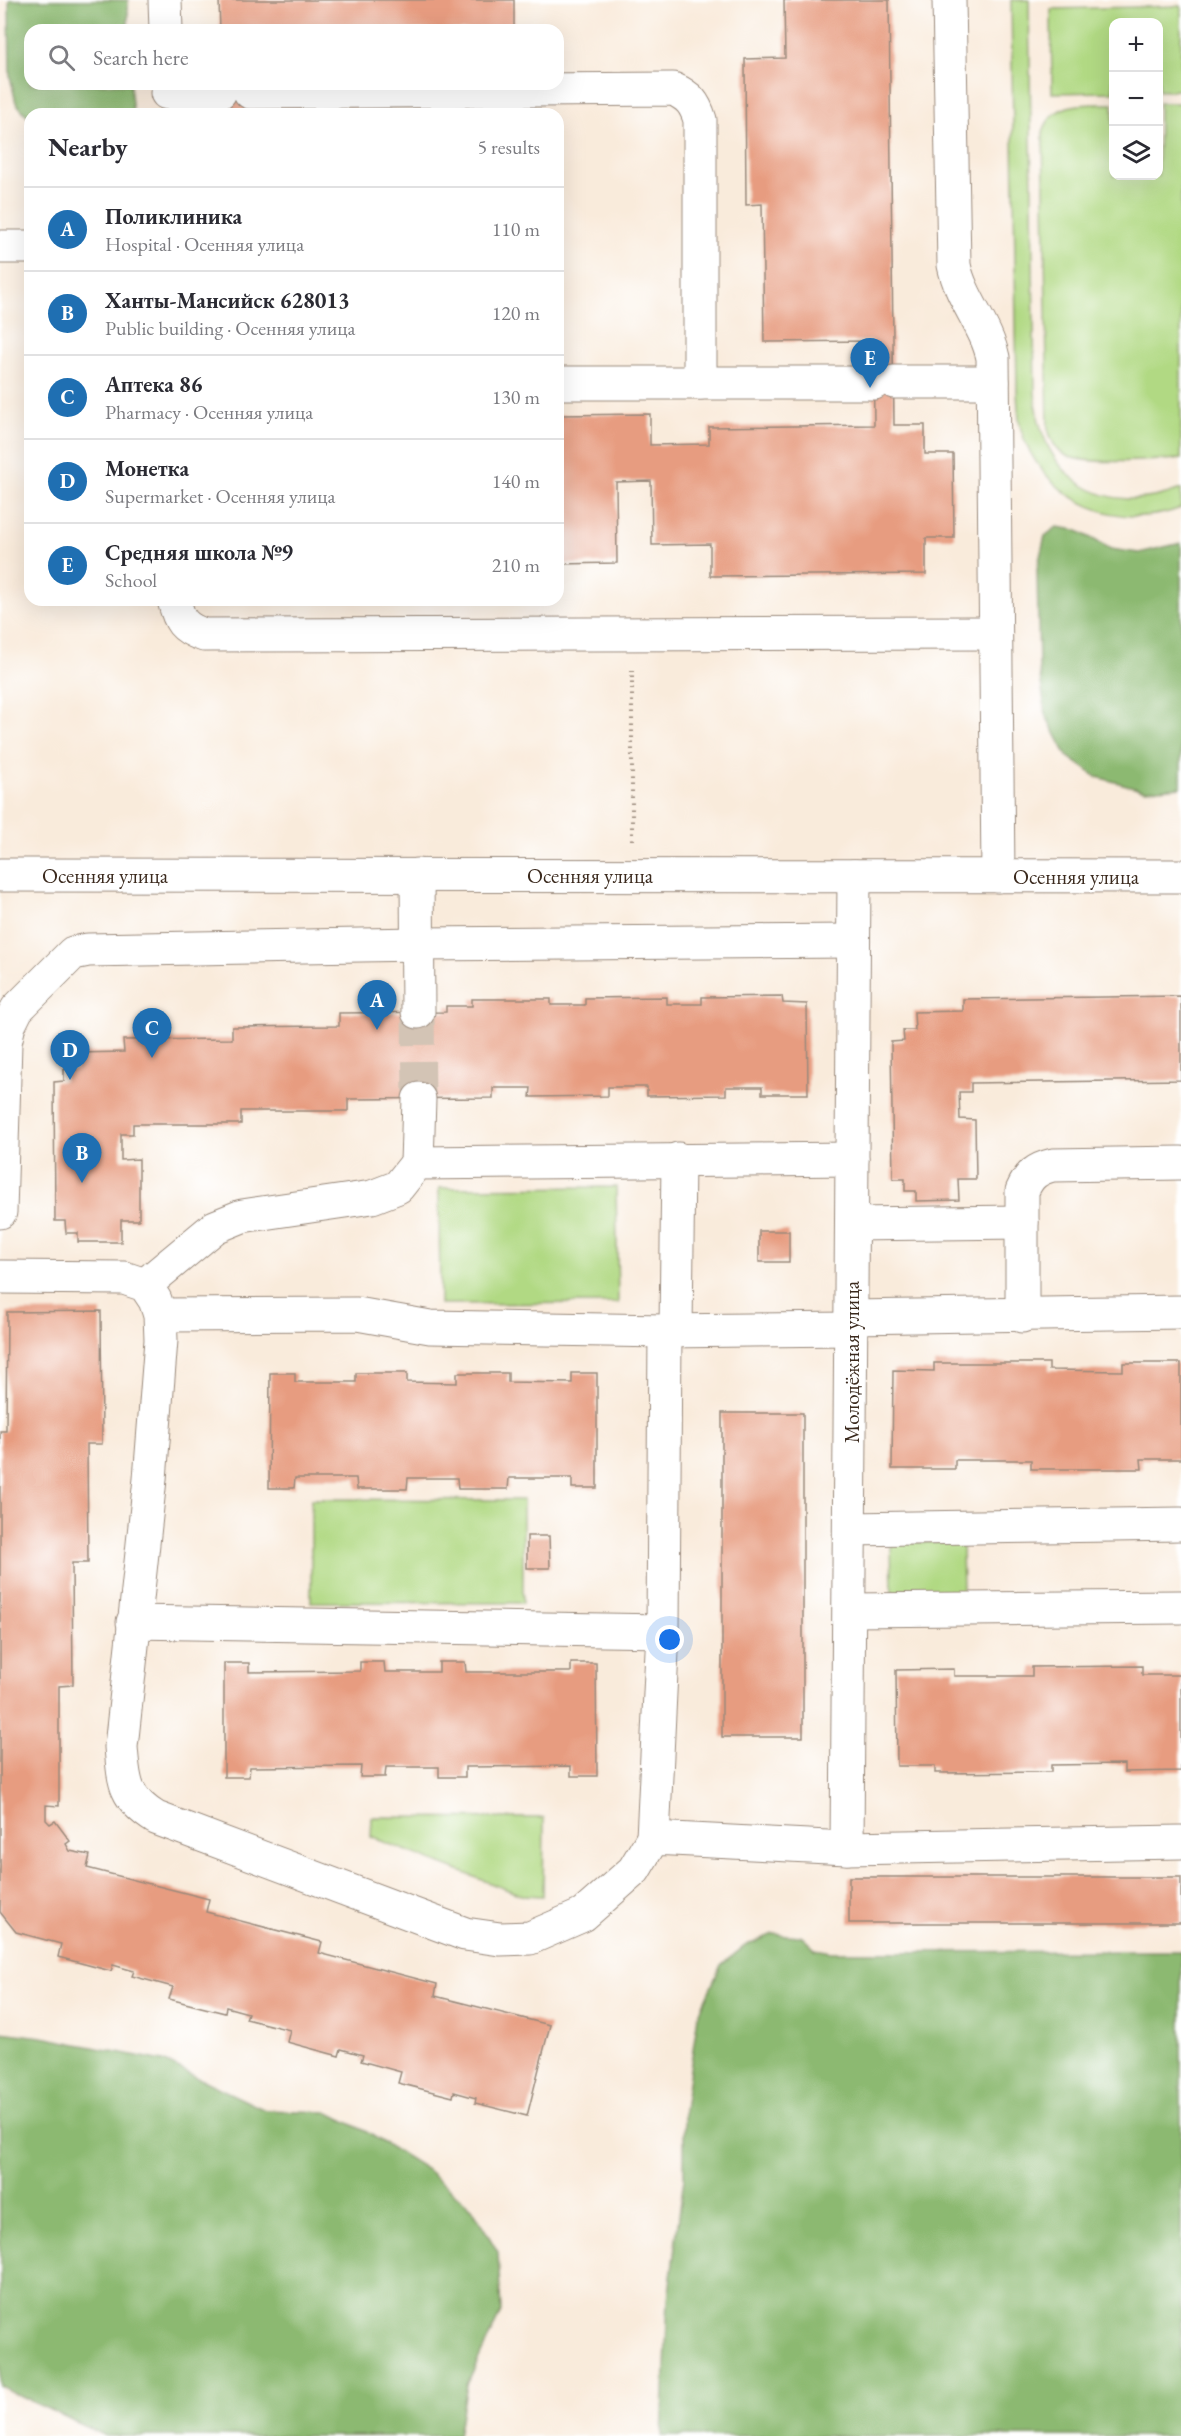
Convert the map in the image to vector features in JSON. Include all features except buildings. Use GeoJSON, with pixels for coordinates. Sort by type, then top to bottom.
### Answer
{"type":"FeatureCollection","features":[{"type":"Feature","properties":{"kind":"street"},"geometry":{"type":"LineString","coordinates":[[165,0],[166,24]]}},
{"type":"Feature","properties":{"kind":"street"},"geometry":{"type":"LineString","coordinates":[[949,0],[954,265],[963,294],[990,345],[993,382],[998,876]]}},
{"type":"Feature","properties":{"kind":"street"},"geometry":{"type":"LineString","coordinates":[[167,97],[235,92],[371,102],[673,89],[686,94],[696,106],[700,120],[700,382]]}},
{"type":"Feature","properties":{"kind":"street"},"geometry":{"type":"LineString","coordinates":[[0,247],[24,247]]}},
{"type":"Feature","properties":{"kind":"street"},"geometry":{"type":"LineString","coordinates":[[564,383],[993,382]]}},
{"type":"Feature","properties":{"kind":"street"},"geometry":{"type":"LineString","coordinates":[[175,606],[178,617],[189,630],[204,635],[995,633]]}},
{"type":"Feature","properties":{"kind":"street","name":"Осенняя улица"},"geometry":{"type":"LineString","coordinates":[[0,875],[1181,876]]}},
{"type":"Feature","properties":{"kind":"street"},"geometry":{"type":"LineString","coordinates":[[417,875],[418,1012]]}},
{"type":"Feature","properties":{"kind":"street","name":"Молодёжная улица"},"geometry":{"type":"LineString","coordinates":[[847,1848],[855,876]]}},
{"type":"Feature","properties":{"kind":"street"},"geometry":{"type":"LineString","coordinates":[[0,1212],[5,1043],[9,1025],[17,1009],[73,953],[88,950],[418,944],[853,941]]}},
{"type":"Feature","properties":{"kind":"street"},"geometry":{"type":"LineString","coordinates":[[145,1285],[215,1227],[242,1216],[372,1197],[398,1187],[417,1163],[419,1099]]}},
{"type":"Feature","properties":{"kind":"street"},"geometry":{"type":"LineString","coordinates":[[0,1277],[124,1278],[145,1285],[155,1300],[160,1315],[161,1340],[151,1467],[121,1747],[124,1778],[129,1794],[140,1808],[156,1818],[465,1934],[500,1939],[530,1938],[583,1915],[634,1870],[653,1838],[663,1631],[678,1159]]}},
{"type":"Feature","properties":{"kind":"street"},"geometry":{"type":"LineString","coordinates":[[417,1163],[852,1159]]}},
{"type":"Feature","properties":{"kind":"street"},"geometry":{"type":"LineString","coordinates":[[1023,1316],[1022,1191],[1028,1177],[1038,1168],[1053,1165],[1181,1163]]}},
{"type":"Feature","properties":{"kind":"street"},"geometry":{"type":"LineString","coordinates":[[852,1224],[1022,1222]]}},
{"type":"Feature","properties":{"kind":"street"},"geometry":{"type":"LineString","coordinates":[[160,1315],[357,1314],[430,1326],[671,1330],[1181,1312]]}},
{"type":"Feature","properties":{"kind":"street"},"geometry":{"type":"LineString","coordinates":[[850,1529],[1181,1524]]}},
{"type":"Feature","properties":{"kind":"street"},"geometry":{"type":"LineString","coordinates":[[850,1610],[1181,1607]]}},
{"type":"Feature","properties":{"kind":"street"},"geometry":{"type":"LineString","coordinates":[[133,1622],[663,1631]]}},
{"type":"Feature","properties":{"kind":"street"},"geometry":{"type":"LineString","coordinates":[[653,1838],[847,1848],[1181,1842]]}},
{"type":"Feature","properties":{"kind":"path"},"geometry":{"type":"LineString","coordinates":[[632,634],[632,875]]}},
{"type":"Feature","properties":{"kind":"green space"},"geometry":{"type":"Polygon","coordinates":[[[9,0],[128,0],[128,24],[24,24],[24,90],[131,90],[132,108],[24,108],[24,112],[16,103],[10,76],[9,0]]]}},
{"type":"Feature","properties":{"kind":"green space"},"geometry":{"type":"Polygon","coordinates":[[[1011,0],[1029,0],[1035,393],[1039,422],[1049,447],[1062,468],[1080,484],[1102,494],[1126,499],[1152,497],[1181,489],[1181,508],[1158,515],[1134,516],[1111,513],[1090,506],[1069,495],[1051,481],[1036,462],[1025,441],[1019,417],[1017,391],[1011,0]]]}},
{"type":"Feature","properties":{"kind":"green space"},"geometry":{"type":"Polygon","coordinates":[[[1181,6],[1181,90],[1163,91],[1163,18],[1109,18],[1109,92],[1052,93],[1051,9],[1181,6]]]}},
{"type":"Feature","properties":{"kind":"green space"},"geometry":{"type":"Polygon","coordinates":[[[1163,103],[1181,103],[1181,459],[1121,462],[1074,458],[1065,455],[1056,447],[1048,429],[1043,132],[1054,114],[1062,109],[1082,104],[1109,104],[1109,180],[1163,180],[1163,103]]]}},
{"type":"Feature","properties":{"kind":"green space"},"geometry":{"type":"Polygon","coordinates":[[[1057,527],[1076,530],[1111,549],[1139,553],[1181,543],[1181,787],[1145,790],[1097,777],[1067,756],[1046,716],[1039,669],[1037,569],[1045,536],[1057,527]]]}},
{"type":"Feature","properties":{"kind":"green space"},"geometry":{"type":"Polygon","coordinates":[[[616,1187],[618,1303],[440,1304],[439,1188],[616,1187]]]}},
{"type":"Feature","properties":{"kind":"green space"},"geometry":{"type":"Polygon","coordinates":[[[311,1499],[523,1500],[523,1603],[311,1602],[311,1499]]]}},
{"type":"Feature","properties":{"kind":"green space"},"geometry":{"type":"Polygon","coordinates":[[[891,1542],[962,1542],[963,1592],[892,1593],[891,1542]]]}},
{"type":"Feature","properties":{"kind":"green space"},"geometry":{"type":"Polygon","coordinates":[[[372,1817],[544,1818],[543,1896],[521,1895],[371,1837],[372,1817]]]}},
{"type":"Feature","properties":{"kind":"green space"},"geometry":{"type":"Polygon","coordinates":[[[773,1934],[801,1936],[815,1949],[832,1952],[1181,1951],[1181,2436],[662,2436],[668,2300],[684,2178],[684,2109],[698,2016],[721,1965],[745,1946],[773,1934]]]}},
{"type":"Feature","properties":{"kind":"green space"},"geometry":{"type":"Polygon","coordinates":[[[0,2032],[42,2037],[163,2061],[265,2110],[327,2112],[365,2131],[426,2169],[472,2208],[498,2252],[501,2311],[467,2385],[458,2436],[106,2436],[0,2387],[0,2032]]]}},
{"type":"Feature","properties":{"kind":"tunnel"},"geometry":{"type":"LineString","coordinates":[[418,1012],[419,1099]]}},
{"type":"Feature","properties":{"kind":"place","name":"Средняя школа №9"},"geometry":{"type":"Point","coordinates":[870,388]}},
{"type":"Feature","properties":{"kind":"place","name":"Поликлиника"},"geometry":{"type":"Point","coordinates":[377,1030]}},
{"type":"Feature","properties":{"kind":"place","name":"Аптека 86"},"geometry":{"type":"Point","coordinates":[152,1058]}},
{"type":"Feature","properties":{"kind":"place","name":"Монетка"},"geometry":{"type":"Point","coordinates":[70,1080]}},
{"type":"Feature","properties":{"kind":"place","name":"Ханты-Мансийск 628013"},"geometry":{"type":"Point","coordinates":[82,1183]}}]}
